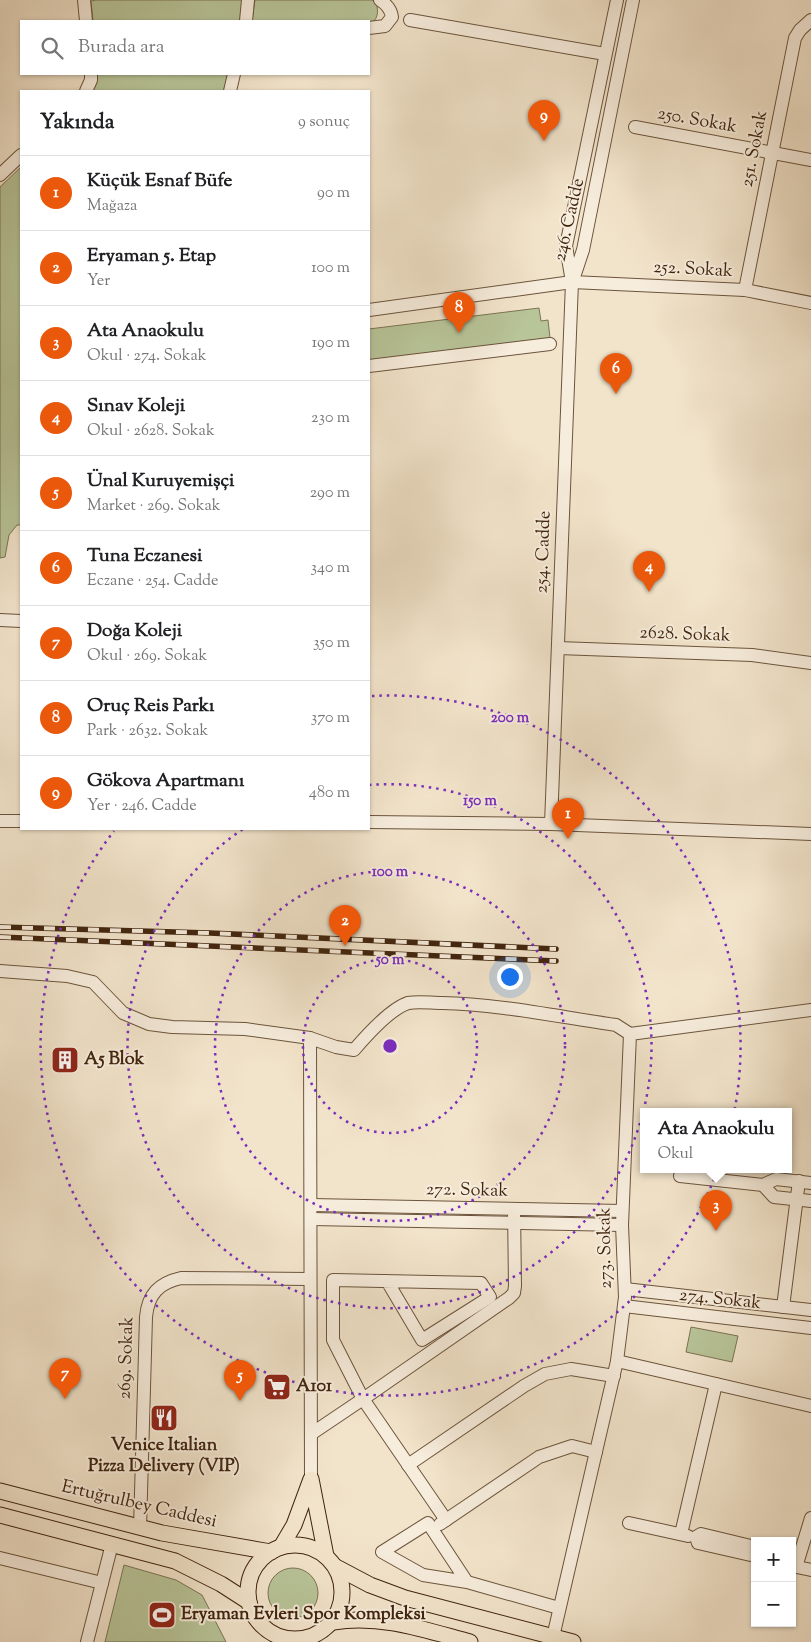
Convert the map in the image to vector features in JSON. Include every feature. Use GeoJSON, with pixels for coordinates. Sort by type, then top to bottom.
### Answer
{"type":"FeatureCollection","features":[{"type":"Feature","properties":{"kind":"main road"},"geometry":{"type":"LineString","coordinates":[[311,1479],[331,1561],[342,1580],[343,1594],[340,1609],[333,1622],[317,1637],[294,1640],[280,1638],[258,1622],[252,1612],[248,1589],[251,1576],[257,1564],[276,1550],[294,1525],[311,1479]]}},
{"type":"Feature","properties":{"kind":"main road","name":"Ertuğrulbey Caddesi"},"geometry":{"type":"LineString","coordinates":[[0,1491],[162,1534],[276,1550]]}},
{"type":"Feature","properties":{"kind":"main road"},"geometry":{"type":"LineString","coordinates":[[0,1515],[175,1561],[222,1584],[249,1602]]}},
{"type":"Feature","properties":{"kind":"main road"},"geometry":{"type":"LineString","coordinates":[[276,1550],[291,1545],[316,1549],[331,1561],[370,1585],[405,1598],[573,1642]]}},
{"type":"Feature","properties":{"kind":"main road"},"geometry":{"type":"LineString","coordinates":[[333,1622],[351,1619],[398,1623],[470,1642]]}},
{"type":"Feature","properties":{"kind":"main road"},"geometry":{"type":"LineString","coordinates":[[258,1622],[262,1642]]}},
{"type":"Feature","properties":{"kind":"street"},"geometry":{"type":"LineString","coordinates":[[84,0],[86,20]]}},
{"type":"Feature","properties":{"kind":"street"},"geometry":{"type":"LineString","coordinates":[[246,20],[248,0]]}},
{"type":"Feature","properties":{"kind":"street"},"geometry":{"type":"LineString","coordinates":[[370,28],[385,26],[392,17],[387,6],[380,0]]}},
{"type":"Feature","properties":{"kind":"street","name":"246. Cadde"},"geometry":{"type":"LineString","coordinates":[[572,282],[566,246],[617,0]]}},
{"type":"Feature","properties":{"kind":"street","name":"246. Cadde"},"geometry":{"type":"LineString","coordinates":[[572,282],[583,250],[633,0]]}},
{"type":"Feature","properties":{"kind":"street"},"geometry":{"type":"LineString","coordinates":[[410,20],[605,54]]}},
{"type":"Feature","properties":{"kind":"street","name":"251. Sokak"},"geometry":{"type":"LineString","coordinates":[[745,290],[795,38],[800,30],[811,20]]}},
{"type":"Feature","properties":{"kind":"street"},"geometry":{"type":"LineString","coordinates":[[86,90],[91,75]]}},
{"type":"Feature","properties":{"kind":"street"},"geometry":{"type":"LineString","coordinates":[[230,90],[234,75]]}},
{"type":"Feature","properties":{"kind":"street","name":"250. Sokak"},"geometry":{"type":"LineString","coordinates":[[635,127],[811,160]]}},
{"type":"Feature","properties":{"kind":"street"},"geometry":{"type":"LineString","coordinates":[[0,175],[20,156]]}},
{"type":"Feature","properties":{"kind":"street","name":"252. Sokak"},"geometry":{"type":"LineString","coordinates":[[370,310],[572,282],[745,290],[811,303]]}},
{"type":"Feature","properties":{"kind":"street","name":"254. Cadde"},"geometry":{"type":"LineString","coordinates":[[551,824],[572,282]]}},
{"type":"Feature","properties":{"kind":"street"},"geometry":{"type":"LineString","coordinates":[[370,366],[550,344]]}},
{"type":"Feature","properties":{"kind":"street"},"geometry":{"type":"LineString","coordinates":[[0,620],[20,620]]}},
{"type":"Feature","properties":{"kind":"street","name":"2628. Sokak"},"geometry":{"type":"LineString","coordinates":[[558,648],[752,655],[811,663]]}},
{"type":"Feature","properties":{"kind":"street"},"geometry":{"type":"LineString","coordinates":[[0,821],[20,821]]}},
{"type":"Feature","properties":{"kind":"street"},"geometry":{"type":"LineString","coordinates":[[370,822],[551,824],[811,834]]}},
{"type":"Feature","properties":{"kind":"street"},"geometry":{"type":"LineString","coordinates":[[0,971],[68,976],[92,982],[123,1013],[149,1024],[172,1027],[245,1030],[310,1038],[336,1047],[354,1050],[371,1030],[399,1007],[417,1002],[466,1004],[598,1022],[616,1025],[630,1034],[811,1010]]}},
{"type":"Feature","properties":{"kind":"street","name":"273. Sokak"},"geometry":{"type":"LineString","coordinates":[[553,1637],[617,1361],[625,1289],[622,1211],[630,1034]]}},
{"type":"Feature","properties":{"kind":"street"},"geometry":{"type":"LineString","coordinates":[[310,1038],[311,1479]]}},
{"type":"Feature","properties":{"kind":"street"},"geometry":{"type":"LineString","coordinates":[[680,1176],[763,1185],[776,1179],[805,1182],[796,1200],[783,1307]]}},
{"type":"Feature","properties":{"kind":"street"},"geometry":{"type":"LineString","coordinates":[[763,1185],[774,1197],[811,1201]]}},
{"type":"Feature","properties":{"kind":"street","name":"272. Sokak"},"geometry":{"type":"LineString","coordinates":[[311,1205],[622,1211]]}},
{"type":"Feature","properties":{"kind":"street"},"geometry":{"type":"LineString","coordinates":[[311,1434],[514,1293],[514,1209]]}},
{"type":"Feature","properties":{"kind":"street","name":"272. Sokak"},"geometry":{"type":"LineString","coordinates":[[311,1219],[622,1225]]}},
{"type":"Feature","properties":{"kind":"street","name":"269. Sokak"},"geometry":{"type":"LineString","coordinates":[[140,1528],[146,1308],[150,1298],[160,1287],[170,1281],[181,1278],[310,1279]]}},
{"type":"Feature","properties":{"kind":"street"},"geometry":{"type":"LineString","coordinates":[[387,1281],[422,1340],[490,1297],[481,1283],[387,1281],[333,1280],[333,1340],[363,1399],[446,1520]]}},
{"type":"Feature","properties":{"kind":"street","name":"274. Sokak"},"geometry":{"type":"LineString","coordinates":[[625,1289],[811,1310]]}},
{"type":"Feature","properties":{"kind":"street","name":"274. Sokak"},"geometry":{"type":"LineString","coordinates":[[624,1306],[811,1328]]}},
{"type":"Feature","properties":{"kind":"street"},"geometry":{"type":"LineString","coordinates":[[617,1361],[811,1406]]}},
{"type":"Feature","properties":{"kind":"street"},"geometry":{"type":"LineString","coordinates":[[408,1465],[524,1386],[545,1374],[571,1369],[614,1376]]}},
{"type":"Feature","properties":{"kind":"street"},"geometry":{"type":"LineString","coordinates":[[681,1534],[716,1384]]}},
{"type":"Feature","properties":{"kind":"street"},"geometry":{"type":"LineString","coordinates":[[432,1529],[539,1457],[572,1446],[596,1452]]}},
{"type":"Feature","properties":{"kind":"street"},"geometry":{"type":"LineString","coordinates":[[811,1518],[798,1561],[811,1570]]}},
{"type":"Feature","properties":{"kind":"street"},"geometry":{"type":"LineString","coordinates":[[466,1582],[428,1523],[382,1552],[423,1575],[466,1582],[560,1608]]}},
{"type":"Feature","properties":{"kind":"street"},"geometry":{"type":"LineString","coordinates":[[629,1523],[696,1537],[701,1534],[751,1546]]}},
{"type":"Feature","properties":{"kind":"street"},"geometry":{"type":"LineString","coordinates":[[696,1537],[698,1543],[751,1555]]}},
{"type":"Feature","properties":{"kind":"street"},"geometry":{"type":"LineString","coordinates":[[87,1642],[112,1544]]}},
{"type":"Feature","properties":{"kind":"street"},"geometry":{"type":"LineString","coordinates":[[0,1558],[102,1583]]}},
{"type":"Feature","properties":{"kind":"green space"},"geometry":{"type":"Polygon","coordinates":[[[242,0],[242,20],[93,20],[91,1],[242,0]]]}},
{"type":"Feature","properties":{"kind":"green space"},"geometry":{"type":"Polygon","coordinates":[[[255,0],[372,0],[376,3],[377,9],[376,18],[370,24],[370,20],[252,20],[255,0]]]}},
{"type":"Feature","properties":{"kind":"green space"},"geometry":{"type":"Polygon","coordinates":[[[97,75],[230,75],[225,90],[91,90],[97,75]]]}},
{"type":"Feature","properties":{"kind":"green space"},"geometry":{"type":"Polygon","coordinates":[[[20,168],[20,525],[17,525],[9,535],[5,557],[0,558],[0,187],[20,168]]]}},
{"type":"Feature","properties":{"kind":"green space"},"geometry":{"type":"Polygon","coordinates":[[[539,308],[541,321],[548,320],[550,338],[370,360],[370,329],[539,308]]]}},
{"type":"Feature","properties":{"kind":"green space"},"geometry":{"type":"Polygon","coordinates":[[[691,1327],[738,1336],[732,1362],[686,1352],[691,1327]]]}},
{"type":"Feature","properties":{"kind":"green space","name":"Eryaman Evleri Spor Kompleksi"},"geometry":{"type":"Polygon","coordinates":[[[124,1565],[176,1580],[202,1595],[226,1642],[105,1642],[124,1565]]]}},
{"type":"Feature","properties":{"kind":"green space"},"geometry":{"type":"Polygon","coordinates":[[[288,1568],[298,1568],[311,1575],[318,1588],[318,1598],[311,1611],[298,1618],[288,1618],[279,1614],[272,1607],[268,1598],[268,1588],[272,1579],[279,1572],[288,1568]]]}},
{"type":"Feature","properties":{"kind":"railway"},"geometry":{"type":"LineString","coordinates":[[0,927],[210,933],[556,949]]}},
{"type":"Feature","properties":{"kind":"railway"},"geometry":{"type":"LineString","coordinates":[[0,937],[556,961]]}},
{"type":"Feature","properties":{"kind":"place","name":"Gökova Apartmanı"},"geometry":{"type":"Point","coordinates":[544,141]}},
{"type":"Feature","properties":{"kind":"place","name":"Oruç Reis Parkı"},"geometry":{"type":"Point","coordinates":[459,333]}},
{"type":"Feature","properties":{"kind":"place","name":"Tuna Eczanesi"},"geometry":{"type":"Point","coordinates":[616,394]}},
{"type":"Feature","properties":{"kind":"place","name":"Sınav Koleji"},"geometry":{"type":"Point","coordinates":[649,592]}},
{"type":"Feature","properties":{"kind":"place","name":"Küçük Esnaf Büfe"},"geometry":{"type":"Point","coordinates":[568,839]}},
{"type":"Feature","properties":{"kind":"place","name":"Eryaman 5. Etap"},"geometry":{"type":"Point","coordinates":[345,946]}},
{"type":"Feature","properties":{"kind":"place","name":"A5 Blok"},"geometry":{"type":"Point","coordinates":[65,1060]}},
{"type":"Feature","properties":{"kind":"place","name":"Ata Anaokulu"},"geometry":{"type":"Point","coordinates":[716,1231]}},
{"type":"Feature","properties":{"kind":"place","name":"A101"},"geometry":{"type":"Point","coordinates":[277,1387]}},
{"type":"Feature","properties":{"kind":"place","name":"Doğa Koleji"},"geometry":{"type":"Point","coordinates":[65,1399]}},
{"type":"Feature","properties":{"kind":"place","name":"Ünal Kuruyemişçi"},"geometry":{"type":"Point","coordinates":[240,1401]}},
{"type":"Feature","properties":{"kind":"place","name":"Venice Italian Pizza Delivery (VIP)"},"geometry":{"type":"Point","coordinates":[164,1418]}},
{"type":"Feature","properties":{"kind":"place","name":"Eryaman Evleri Spor Kompleksi"},"geometry":{"type":"Point","coordinates":[162,1615]}}]}
